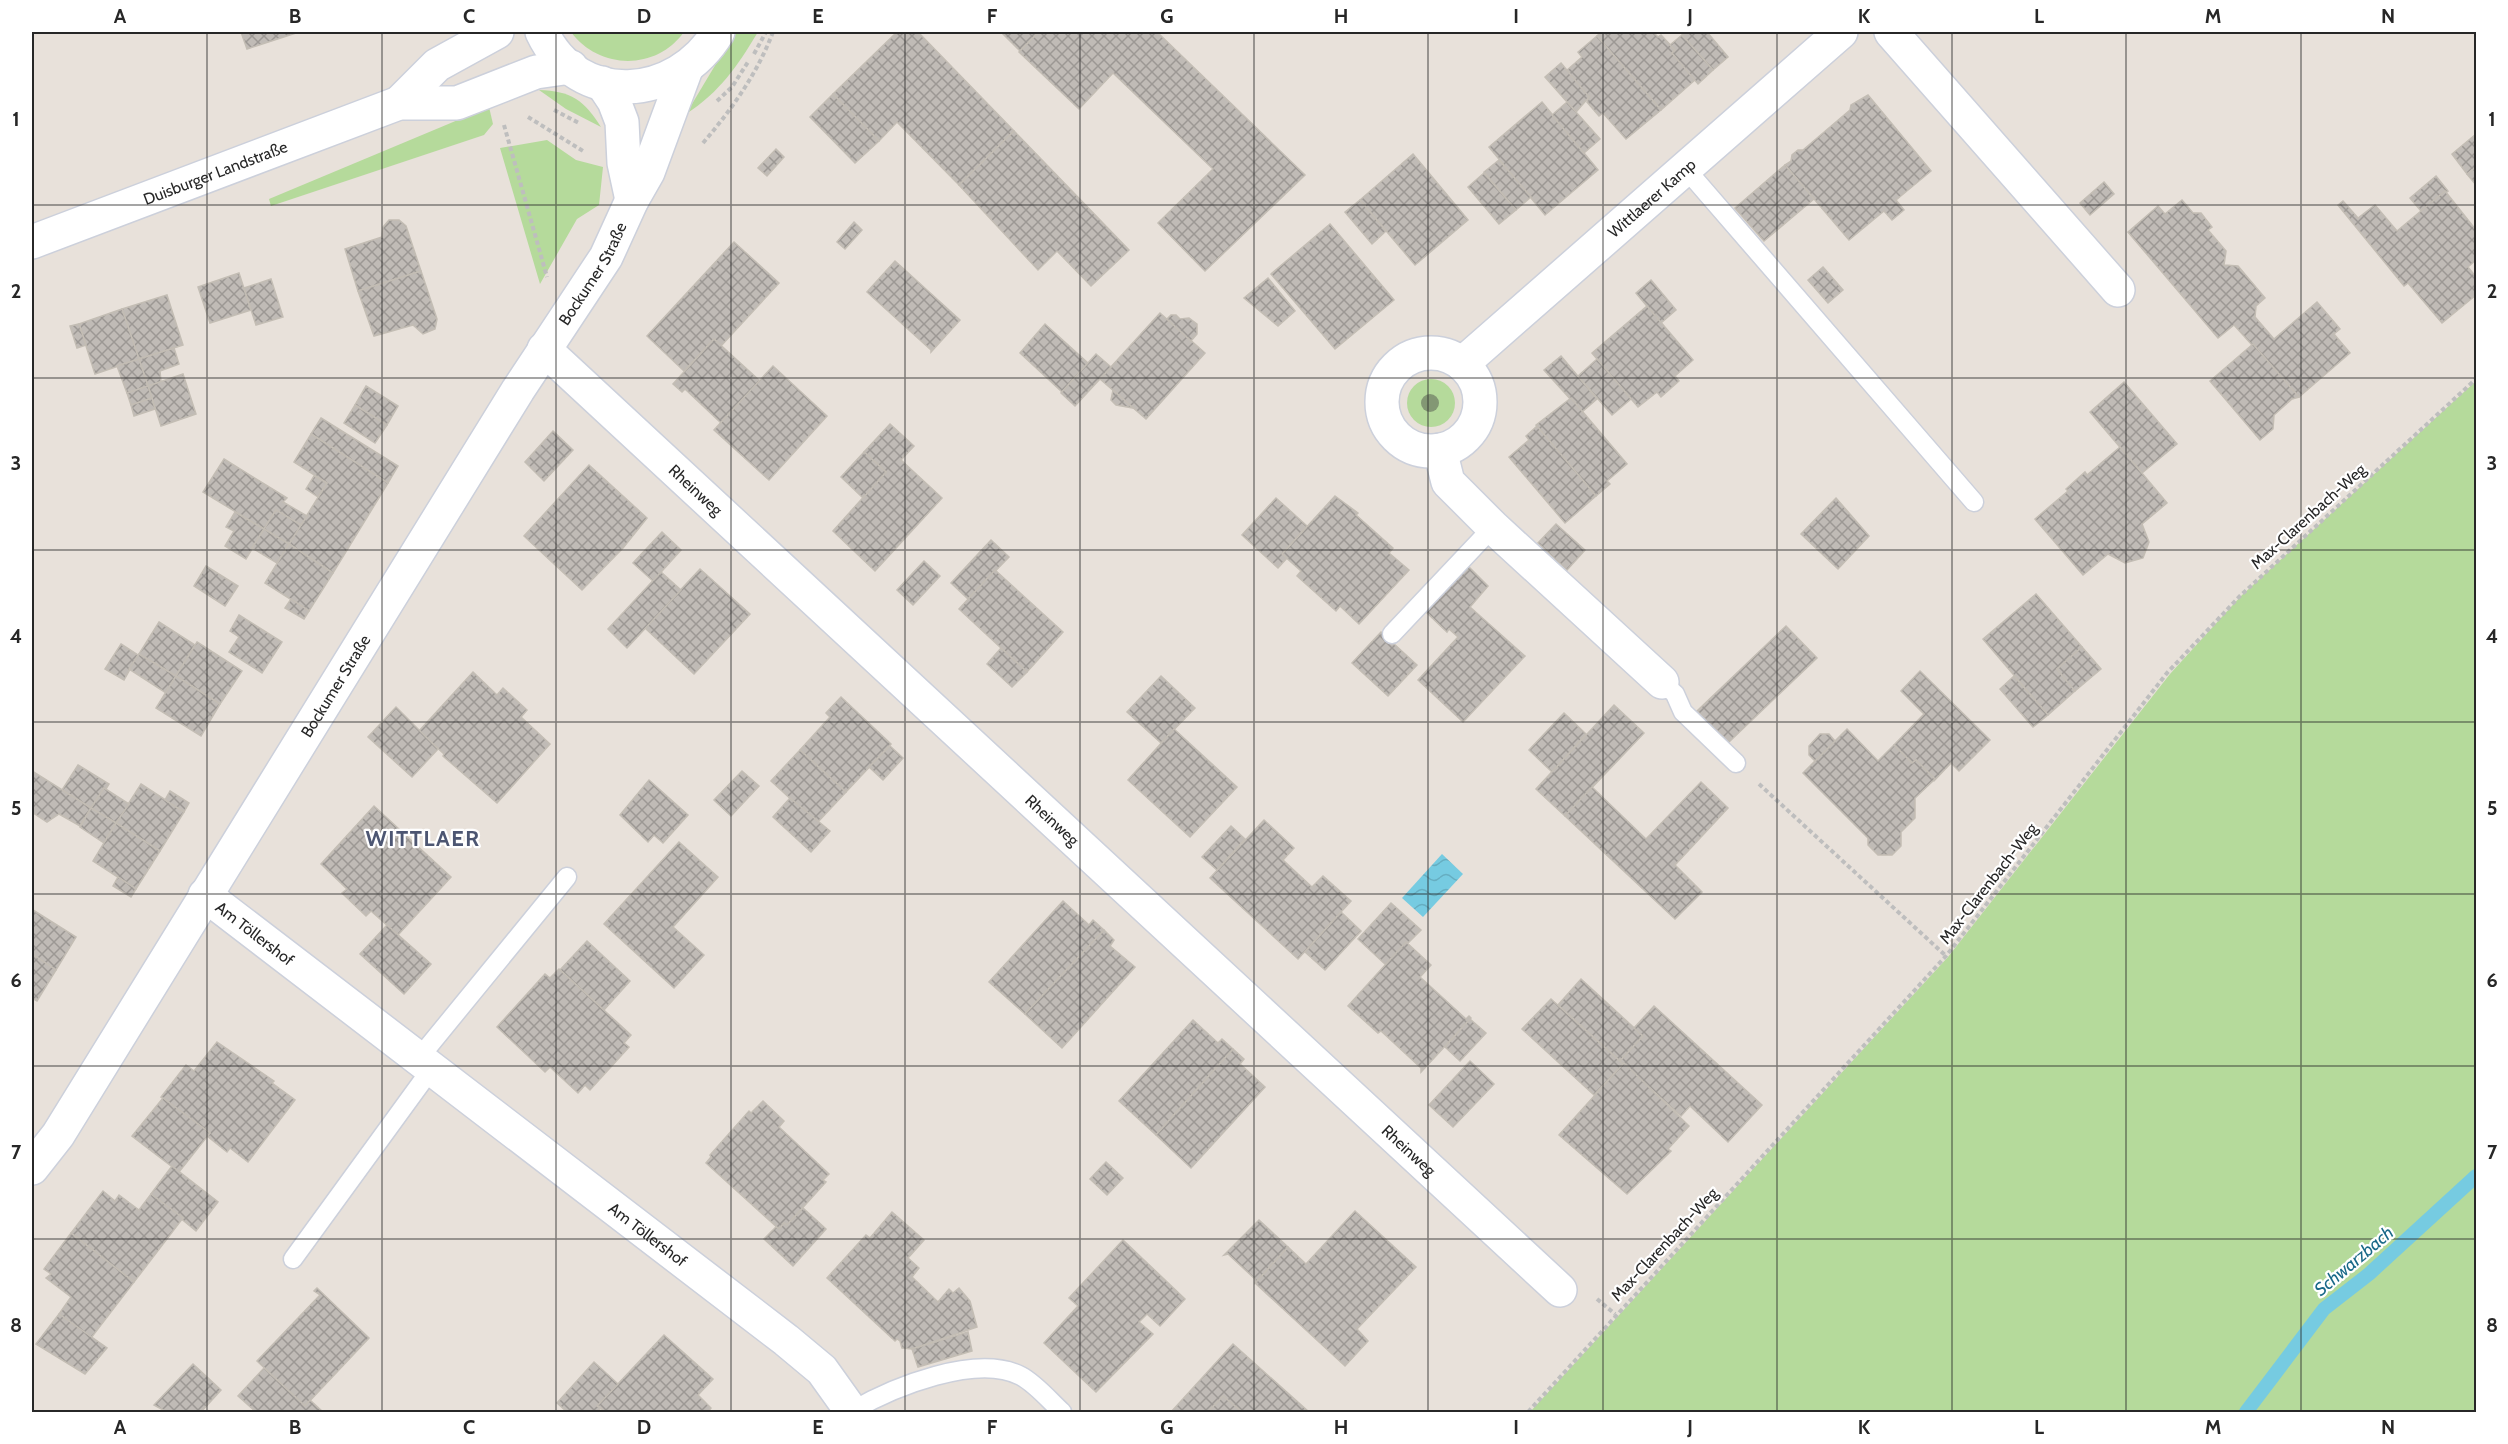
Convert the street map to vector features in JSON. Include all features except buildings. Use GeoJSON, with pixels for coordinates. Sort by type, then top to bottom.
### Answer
{"type":"FeatureCollection","features":[{"type":"Feature","properties":{"kind":"street","name":"Duisburger Landstraße"},"geometry":{"type":"LineString","coordinates":[[399,103],[437,64],[497,32]]}},
{"type":"Feature","properties":{"kind":"street"},"geometry":{"type":"LineString","coordinates":[[542,32],[557,54],[571,67],[602,83],[637,87],[662,81],[686,69],[699,58],[718,32]]}},
{"type":"Feature","properties":{"kind":"street","name":"Wittlaerer Kamp"},"geometry":{"type":"LineString","coordinates":[[1462,364],[1841,32]]}},
{"type":"Feature","properties":{"kind":"street"},"geometry":{"type":"LineString","coordinates":[[1891,32],[2118,290]]}},
{"type":"Feature","properties":{"kind":"street","name":"Duisburger Landstraße"},"geometry":{"type":"LineString","coordinates":[[32,242],[399,103],[458,103],[493,87],[536,72],[571,67]]}},
{"type":"Feature","properties":{"kind":"street"},"geometry":{"type":"LineString","coordinates":[[636,167],[686,69]]}},
{"type":"Feature","properties":{"kind":"street","name":"Bockumer Straße"},"geometry":{"type":"LineString","coordinates":[[32,1168],[58,1135],[552,338],[606,257],[632,200],[636,167],[614,101],[602,83]]}},
{"type":"Feature","properties":{"kind":"street","name":"Rheinweg"},"geometry":{"type":"LineString","coordinates":[[552,338],[1560,1290]]}},
{"type":"Feature","properties":{"kind":"street"},"geometry":{"type":"LineString","coordinates":[[1432,353],[1448,356],[1462,364],[1472,376],[1478,391],[1479,407],[1476,422],[1455,445],[1440,450],[1424,451],[1408,446],[1395,436],[1386,423],[1381,406],[1383,390],[1390,375],[1400,363],[1415,356],[1432,353]]}},
{"type":"Feature","properties":{"kind":"street"},"geometry":{"type":"LineString","coordinates":[[1440,450],[1448,482],[1493,527],[1662,682]]}},
{"type":"Feature","properties":{"kind":"street","name":"Am Töllershof"},"geometry":{"type":"LineString","coordinates":[[205,895],[786,1340],[822,1370],[852,1412]]}},
{"type":"Feature","properties":{"kind":"lane"},"geometry":{"type":"LineString","coordinates":[[1685,168],[1974,502]]}},
{"type":"Feature","properties":{"kind":"lane"},"geometry":{"type":"LineString","coordinates":[[1392,634],[1493,527]]}},
{"type":"Feature","properties":{"kind":"lane"},"geometry":{"type":"LineString","coordinates":[[1662,682],[1675,694],[1683,712],[1736,763]]}},
{"type":"Feature","properties":{"kind":"lane"},"geometry":{"type":"LineString","coordinates":[[293,1259],[425,1063],[567,877]]}},
{"type":"Feature","properties":{"kind":"lane","name":"Am Töllershof"},"geometry":{"type":"LineString","coordinates":[[852,1412],[880,1394],[964,1369],[983,1366],[1001,1367],[1023,1377],[1062,1413]]}},
{"type":"Feature","properties":{"kind":"path"},"geometry":{"type":"LineString","coordinates":[[764,38],[768,32]]}},
{"type":"Feature","properties":{"kind":"path"},"geometry":{"type":"LineString","coordinates":[[493,87],[535,123],[572,145],[636,167],[684,165],[732,108],[761,64],[773,32]]}},
{"type":"Feature","properties":{"kind":"path"},"geometry":{"type":"LineString","coordinates":[[493,87],[552,338]]}},
{"type":"Feature","properties":{"kind":"path","name":"Max-Clarenbach-Weg"},"geometry":{"type":"LineString","coordinates":[[1527,1413],[1615,1314],[1946,956],[2167,673],[2240,596],[2476,379]]}},
{"type":"Feature","properties":{"kind":"path"},"geometry":{"type":"LineString","coordinates":[[1736,763],[1946,956]]}},
{"type":"Feature","properties":{"kind":"path"},"geometry":{"type":"LineString","coordinates":[[1603,1304],[1615,1314]]}},
{"type":"Feature","properties":{"kind":"green space"},"geometry":{"type":"Polygon","coordinates":[[[571,32],[684,32],[672,45],[658,54],[628,61],[597,54],[583,45],[571,32]]]}},
{"type":"Feature","properties":{"kind":"green space"},"geometry":{"type":"Polygon","coordinates":[[[735,32],[758,32],[727,77],[709,97],[686,114],[735,32]]]}},
{"type":"Feature","properties":{"kind":"green space"},"geometry":{"type":"Polygon","coordinates":[[[539,90],[560,92],[576,99],[589,110],[601,127],[566,109],[539,90]]]}},
{"type":"Feature","properties":{"kind":"green space"},"geometry":{"type":"Polygon","coordinates":[[[489,107],[493,124],[484,135],[271,206],[269,199],[489,107]]]}},
{"type":"Feature","properties":{"kind":"green space"},"geometry":{"type":"Polygon","coordinates":[[[547,140],[576,160],[603,167],[599,205],[577,219],[540,284],[500,148],[547,140]]]}},
{"type":"Feature","properties":{"kind":"green space"},"geometry":{"type":"Polygon","coordinates":[[[1426,379],[1436,379],[1451,389],[1455,403],[1454,412],[1445,423],[1436,427],[1426,427],[1411,417],[1407,408],[1407,398],[1417,383],[1426,379]]]}},
{"type":"Feature","properties":{"kind":"green space"},"geometry":{"type":"Polygon","coordinates":[[[2476,381],[2476,1412],[1530,1412],[1948,957],[2170,674],[2241,596],[2476,381]]]}},
{"type":"Feature","properties":{"kind":"water"},"geometry":{"type":"Polygon","coordinates":[[[1442,854],[1463,874],[1423,917],[1402,898],[1442,854]]]}},
{"type":"Feature","properties":{"kind":"waterway","name":"Schwarzbach"},"geometry":{"type":"LineString","coordinates":[[2246,1412],[2324,1309],[2369,1274],[2476,1176]]}},
{"type":"Feature","properties":{"kind":"district","name":"WITTLAER"},"geometry":{"type":"Point","coordinates":[423,838]}}]}
